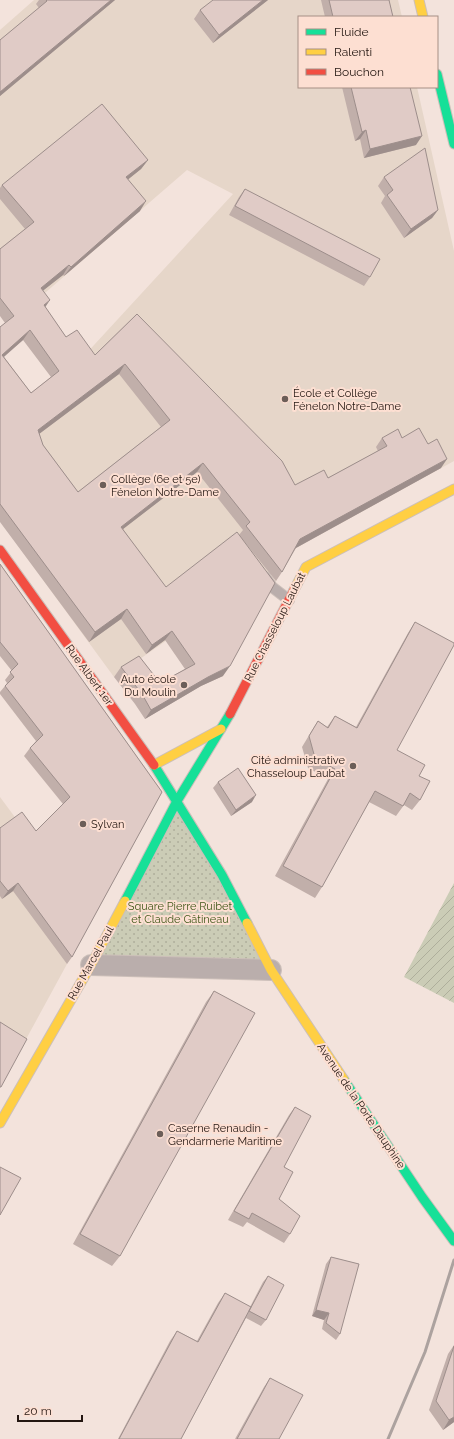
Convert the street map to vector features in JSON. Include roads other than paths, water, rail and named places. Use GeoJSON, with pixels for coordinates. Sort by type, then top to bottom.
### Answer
{"type":"FeatureCollection","features":[{"type":"Feature","properties":{"kind":"street"},"geometry":{"type":"LineString","coordinates":[[419,0],[423,16]]}},
{"type":"Feature","properties":{"kind":"street"},"geometry":{"type":"LineString","coordinates":[[438,78],[454,144]]}},
{"type":"Feature","properties":{"kind":"street","name":"Rue Chasseloup Laubat"},"geometry":{"type":"LineString","coordinates":[[177,800],[221,729],[306,567],[454,489]]}},
{"type":"Feature","properties":{"kind":"street","name":"Rue Albert 1er"},"geometry":{"type":"LineString","coordinates":[[0,550],[154,765],[177,800]]}},
{"type":"Feature","properties":{"kind":"street"},"geometry":{"type":"LineString","coordinates":[[154,765],[209,734],[221,729]]}},
{"type":"Feature","properties":{"kind":"street","name":"Rue Marcel Paul"},"geometry":{"type":"LineString","coordinates":[[0,1123],[90,965],[177,800]]}},
{"type":"Feature","properties":{"kind":"street","name":"Avenue de la Porte Dauphine"},"geometry":{"type":"LineString","coordinates":[[177,800],[222,875],[271,970],[454,1242]]}},
{"type":"Feature","properties":{"kind":"street"},"geometry":{"type":"LineString","coordinates":[[90,965],[271,970]]}},
{"type":"Feature","properties":{"kind":"lane"},"geometry":{"type":"LineString","coordinates":[[260,571],[272,587],[289,600]]}},
{"type":"Feature","properties":{"kind":"railway"},"geometry":{"type":"LineString","coordinates":[[388,1439],[425,1352],[454,1260]]}},
{"type":"Feature","properties":{"kind":"place","name":"École et Collège Fénelon Notre-Dame"},"geometry":{"type":"Point","coordinates":[285,399]}},
{"type":"Feature","properties":{"kind":"place","name":"Collège (6e et 5e) Fénelon Notre-Dame"},"geometry":{"type":"Point","coordinates":[103,485]}},
{"type":"Feature","properties":{"kind":"place","name":"Auto école Du Moulin"},"geometry":{"type":"Point","coordinates":[184,685]}},
{"type":"Feature","properties":{"kind":"place","name":"Cité administrative Chasseloup Laubat"},"geometry":{"type":"Point","coordinates":[353,766]}},
{"type":"Feature","properties":{"kind":"place","name":"Sylvan"},"geometry":{"type":"Point","coordinates":[83,824]}},
{"type":"Feature","properties":{"kind":"place","name":"Caserne Renaudin - Gendarmerie Maritime"},"geometry":{"type":"Point","coordinates":[160,1134]}},
{"type":"Feature","properties":{"kind":"park label","name":"Square Pierre Ruibet et Claude Gâtineau"},"geometry":{"type":"Point","coordinates":[180,912]}}]}
